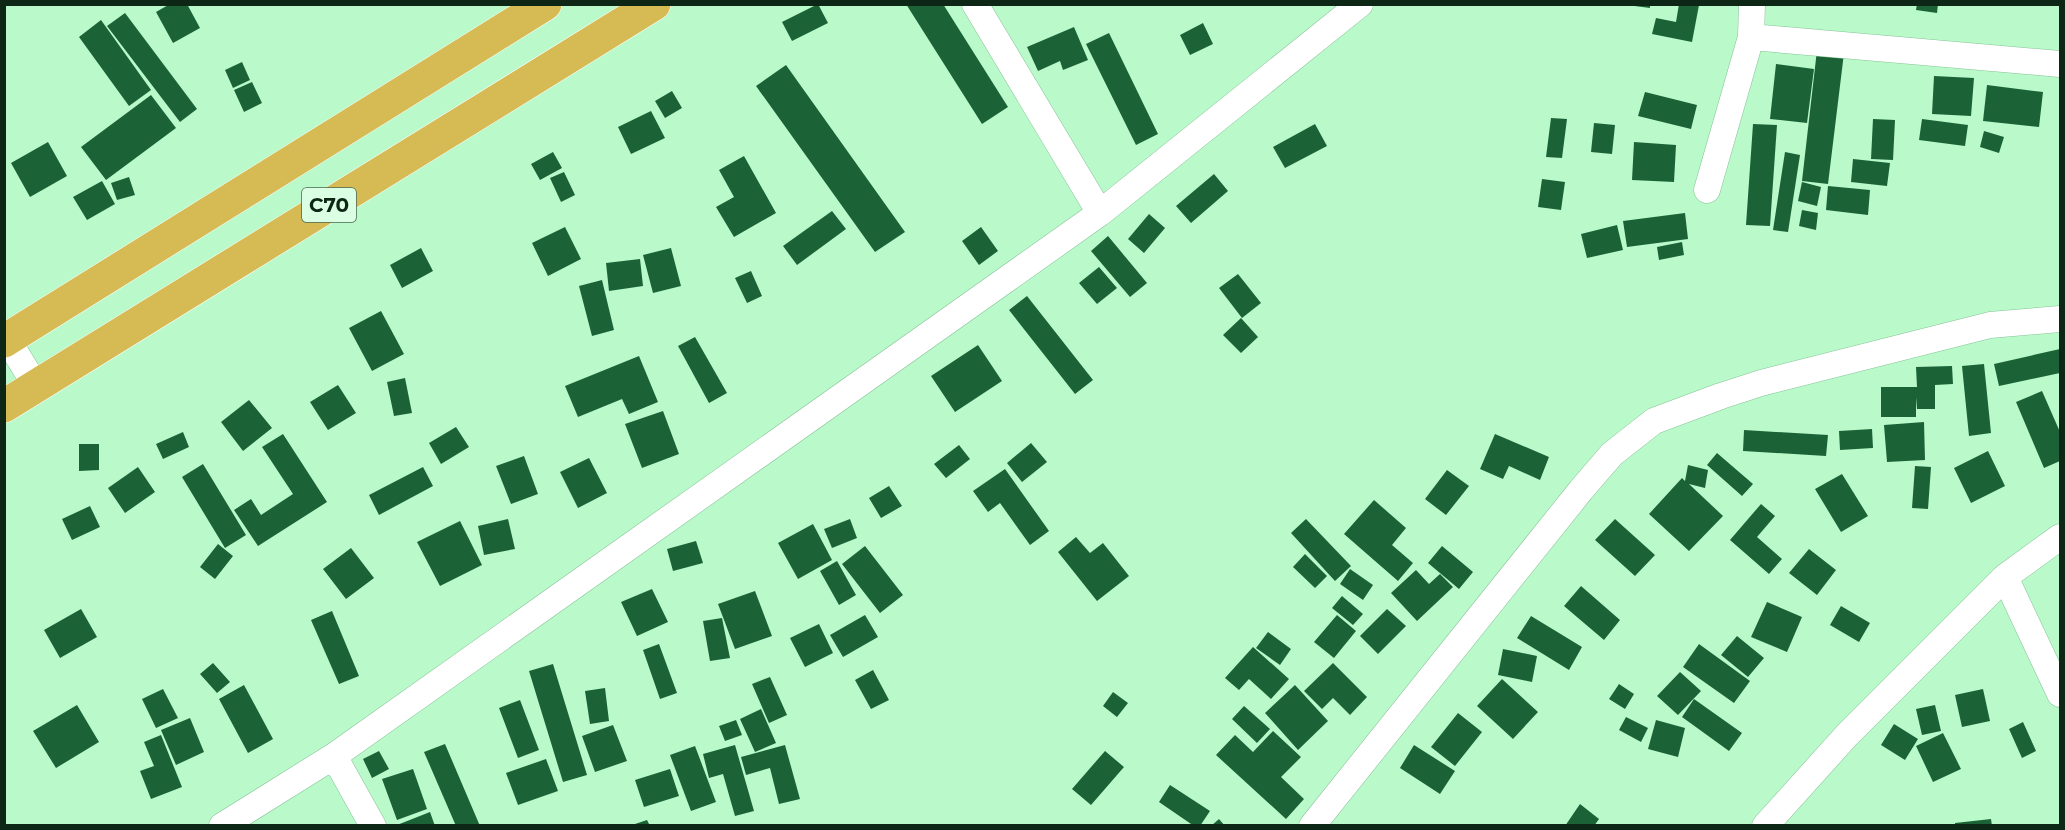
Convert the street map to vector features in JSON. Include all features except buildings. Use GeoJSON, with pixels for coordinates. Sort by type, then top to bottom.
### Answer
{"type":"FeatureCollection","features":[{"type":"Feature","properties":{"kind":"highway","name":"C70"},"geometry":{"type":"LineString","coordinates":[[6,338],[545,4]]}},
{"type":"Feature","properties":{"kind":"highway","name":"C70"},"geometry":{"type":"LineString","coordinates":[[4,406],[654,4]]}},
{"type":"Feature","properties":{"kind":"street"},"geometry":{"type":"LineString","coordinates":[[975,4],[1100,213]]}},
{"type":"Feature","properties":{"kind":"street"},"geometry":{"type":"LineString","coordinates":[[222,825],[334,756],[1100,213],[1360,4]]}},
{"type":"Feature","properties":{"kind":"street"},"geometry":{"type":"LineString","coordinates":[[1707,190],[1751,37],[1752,4]]}},
{"type":"Feature","properties":{"kind":"street"},"geometry":{"type":"LineString","coordinates":[[1751,37],[2061,64]]}},
{"type":"Feature","properties":{"kind":"street"},"geometry":{"type":"LineString","coordinates":[[1312,825],[1581,490],[1612,454],[1654,421],[1761,382],[1989,325],[2061,319]]}},
{"type":"Feature","properties":{"kind":"street"},"geometry":{"type":"LineString","coordinates":[[6,338],[36,386]]}},
{"type":"Feature","properties":{"kind":"street"},"geometry":{"type":"LineString","coordinates":[[1765,825],[1847,735],[2006,577],[2061,537]]}},
{"type":"Feature","properties":{"kind":"street"},"geometry":{"type":"LineString","coordinates":[[2006,577],[2061,694]]}},
{"type":"Feature","properties":{"kind":"street"},"geometry":{"type":"LineString","coordinates":[[334,756],[373,825]]}}]}
